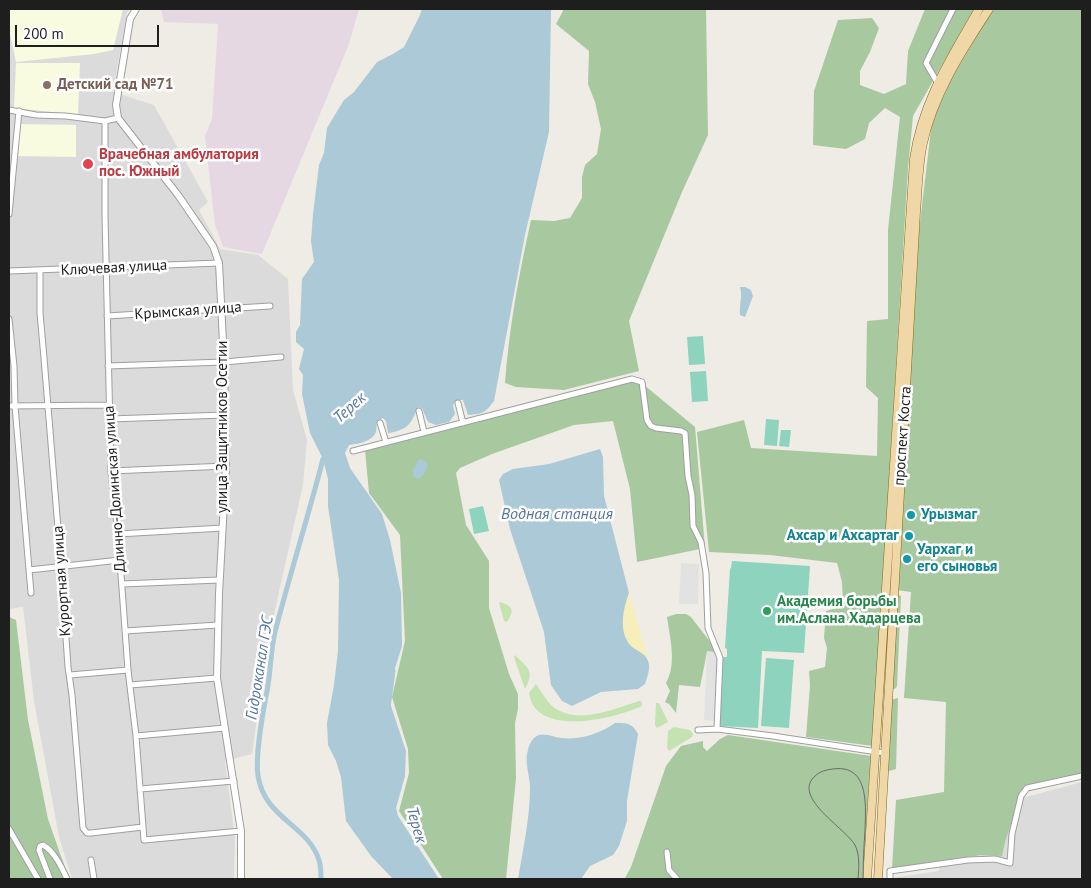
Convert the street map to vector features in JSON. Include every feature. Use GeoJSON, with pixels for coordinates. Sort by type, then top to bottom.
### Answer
{"type":"FeatureCollection","features":[{"type":"Feature","properties":{"kind":"main road","name":"проспект Коста"},"geometry":{"type":"LineString","coordinates":[[867,879],[914,159],[922,118],[937,82],[979,9]]}},
{"type":"Feature","properties":{"kind":"main road","name":"проспект Коста"},"geometry":{"type":"LineString","coordinates":[[878,879],[916,212],[922,145],[929,118],[942,88],[989,9]]}},
{"type":"Feature","properties":{"kind":"street"},"geometry":{"type":"LineString","coordinates":[[9,110],[36,115],[66,116],[105,121],[118,118],[117,96],[130,20],[136,9]]}},
{"type":"Feature","properties":{"kind":"street"},"geometry":{"type":"LineString","coordinates":[[937,82],[926,63],[953,9]]}},
{"type":"Feature","properties":{"kind":"street"},"geometry":{"type":"LineString","coordinates":[[9,214],[19,111]]}},
{"type":"Feature","properties":{"kind":"street","name":"улица Защитников Осетии"},"geometry":{"type":"LineString","coordinates":[[118,118],[183,202],[213,246],[219,263],[224,362],[226,466],[219,580],[217,678],[241,831],[241,879]]}},
{"type":"Feature","properties":{"kind":"street","name":"Длинно-Долинская улица"},"geometry":{"type":"LineString","coordinates":[[105,121],[106,268],[111,471],[144,840],[241,831]]}},
{"type":"Feature","properties":{"kind":"street","name":"Ключевая улица"},"geometry":{"type":"LineString","coordinates":[[9,272],[219,263]]}},
{"type":"Feature","properties":{"kind":"street","name":"Курортная улица"},"geometry":{"type":"LineString","coordinates":[[40,271],[40,313],[49,404],[68,667],[84,831],[91,833],[143,827]]}},
{"type":"Feature","properties":{"kind":"street","name":"Крымская улица"},"geometry":{"type":"LineString","coordinates":[[107,316],[270,306]]}},
{"type":"Feature","properties":{"kind":"street"},"geometry":{"type":"LineString","coordinates":[[9,319],[31,593]]}},
{"type":"Feature","properties":{"kind":"street"},"geometry":{"type":"LineString","coordinates":[[108,366],[224,362],[281,357]]}},
{"type":"Feature","properties":{"kind":"street"},"geometry":{"type":"LineString","coordinates":[[354,451],[632,379],[642,382],[647,420],[651,426],[681,430],[685,433],[688,476],[692,495],[692,526],[701,542],[706,573],[708,628],[720,658],[717,730]]}},
{"type":"Feature","properties":{"kind":"street"},"geometry":{"type":"LineString","coordinates":[[458,403],[463,422]]}},
{"type":"Feature","properties":{"kind":"street"},"geometry":{"type":"LineString","coordinates":[[9,406],[49,404],[110,405]]}},
{"type":"Feature","properties":{"kind":"street"},"geometry":{"type":"LineString","coordinates":[[419,411],[424,432]]}},
{"type":"Feature","properties":{"kind":"street"},"geometry":{"type":"LineString","coordinates":[[110,419],[224,415]]}},
{"type":"Feature","properties":{"kind":"street"},"geometry":{"type":"LineString","coordinates":[[380,423],[386,442]]}},
{"type":"Feature","properties":{"kind":"street"},"geometry":{"type":"LineString","coordinates":[[111,471],[226,466]]}},
{"type":"Feature","properties":{"kind":"street"},"geometry":{"type":"LineString","coordinates":[[118,534],[223,528]]}},
{"type":"Feature","properties":{"kind":"street"},"geometry":{"type":"LineString","coordinates":[[29,570],[120,560]]}},
{"type":"Feature","properties":{"kind":"street"},"geometry":{"type":"LineString","coordinates":[[122,584],[219,580]]}},
{"type":"Feature","properties":{"kind":"street"},"geometry":{"type":"LineString","coordinates":[[125,631],[218,625]]}},
{"type":"Feature","properties":{"kind":"street"},"geometry":{"type":"LineString","coordinates":[[70,675],[128,670]]}},
{"type":"Feature","properties":{"kind":"street"},"geometry":{"type":"LineString","coordinates":[[130,685],[217,678]]}},
{"type":"Feature","properties":{"kind":"street"},"geometry":{"type":"LineString","coordinates":[[136,736],[225,728]]}},
{"type":"Feature","properties":{"kind":"street"},"geometry":{"type":"LineString","coordinates":[[698,730],[717,730],[884,753]]}},
{"type":"Feature","properties":{"kind":"street"},"geometry":{"type":"LineString","coordinates":[[890,879],[890,871],[968,860],[995,859],[1010,862],[1012,834],[1021,796],[1027,788],[1082,776]]}},
{"type":"Feature","properties":{"kind":"street"},"geometry":{"type":"LineString","coordinates":[[140,789],[234,781]]}},
{"type":"Feature","properties":{"kind":"street"},"geometry":{"type":"LineString","coordinates":[[9,829],[38,879]]}},
{"type":"Feature","properties":{"kind":"street"},"geometry":{"type":"LineString","coordinates":[[50,879],[39,850],[40,846],[43,845],[58,860],[67,879]]}},
{"type":"Feature","properties":{"kind":"street"},"geometry":{"type":"LineString","coordinates":[[667,852],[668,870],[677,879]]}},
{"type":"Feature","properties":{"kind":"street"},"geometry":{"type":"LineString","coordinates":[[91,860],[94,879]]}},
{"type":"Feature","properties":{"kind":"shaded area"},"geometry":{"type":"Polygon","coordinates":[[[9,9],[129,9],[113,92],[154,105],[208,202],[199,210],[220,249],[258,255],[288,279],[293,390],[307,440],[303,485],[267,645],[252,754],[225,761],[235,839],[234,879],[72,879],[59,837],[34,701],[23,607],[9,609],[9,9]]]}},
{"type":"Feature","properties":{"kind":"shaded area"},"geometry":{"type":"Polygon","coordinates":[[[10,9],[123,9],[113,50],[94,54],[16,62],[9,29],[10,9]]]}},
{"type":"Feature","properties":{"kind":"shaded area"},"geometry":{"type":"Polygon","coordinates":[[[161,9],[359,9],[349,44],[262,254],[223,247],[215,225],[205,136],[212,119],[218,24],[164,22],[161,9]]]}},
{"type":"Feature","properties":{"kind":"shaded area","name":"Детский сад №71"},"geometry":{"type":"Polygon","coordinates":[[[16,63],[80,63],[78,115],[14,108],[16,63]]]}},
{"type":"Feature","properties":{"kind":"shaded area","name":"Детский сад №71"},"geometry":{"type":"Polygon","coordinates":[[[19,124],[76,125],[76,157],[18,156],[19,124]]]}},
{"type":"Feature","properties":{"kind":"shaded area"},"geometry":{"type":"Polygon","coordinates":[[[681,563],[699,564],[698,604],[679,604],[681,563]]]}},
{"type":"Feature","properties":{"kind":"shaded area"},"geometry":{"type":"Polygon","coordinates":[[[707,651],[718,652],[715,721],[704,720],[707,651]]]}},
{"type":"Feature","properties":{"kind":"shaded area"},"geometry":{"type":"Polygon","coordinates":[[[1082,782],[1082,879],[887,879],[939,871],[946,799],[1026,797],[1082,782]]]}},
{"type":"Feature","properties":{"kind":"green space"},"geometry":{"type":"Polygon","coordinates":[[[564,9],[706,9],[708,135],[682,192],[629,321],[639,371],[564,390],[516,387],[505,383],[515,301],[531,220],[554,221],[570,218],[582,198],[582,177],[585,165],[597,154],[601,129],[595,102],[588,84],[589,51],[556,24],[564,9]]]}},
{"type":"Feature","properties":{"kind":"green space"},"geometry":{"type":"Polygon","coordinates":[[[925,9],[974,9],[913,116],[908,168],[873,746],[806,737],[810,686],[809,671],[825,667],[827,648],[824,638],[826,611],[843,606],[842,582],[837,563],[770,555],[709,552],[697,432],[744,420],[751,448],[877,456],[878,398],[866,387],[867,321],[888,319],[888,230],[900,117],[885,108],[869,123],[865,139],[846,149],[813,145],[814,91],[838,20],[872,18],[879,28],[860,71],[860,85],[884,94],[906,84],[908,51],[925,9]]]}},
{"type":"Feature","properties":{"kind":"green space"},"geometry":{"type":"Polygon","coordinates":[[[993,9],[1082,9],[1082,775],[1022,790],[1002,856],[981,855],[892,868],[896,800],[944,792],[946,702],[904,698],[911,592],[897,590],[918,239],[932,121],[945,90],[993,9]]]}},
{"type":"Feature","properties":{"kind":"green space"},"geometry":{"type":"Polygon","coordinates":[[[703,336],[705,364],[689,365],[687,337],[703,336]]]}},
{"type":"Feature","properties":{"kind":"green space"},"geometry":{"type":"Polygon","coordinates":[[[706,371],[708,401],[692,402],[690,372],[706,371]]]}},
{"type":"Feature","properties":{"kind":"green space"},"geometry":{"type":"Polygon","coordinates":[[[638,380],[695,427],[705,548],[637,562],[630,489],[613,421],[574,425],[492,454],[460,468],[456,473],[466,525],[489,561],[489,608],[509,674],[518,694],[518,709],[515,723],[516,778],[506,879],[443,879],[399,811],[409,773],[408,749],[392,697],[405,641],[400,535],[369,493],[365,450],[638,380]]]}},
{"type":"Feature","properties":{"kind":"green space"},"geometry":{"type":"Polygon","coordinates":[[[766,419],[779,420],[777,446],[764,445],[766,419]]]}},
{"type":"Feature","properties":{"kind":"green space"},"geometry":{"type":"Polygon","coordinates":[[[781,430],[791,430],[789,447],[779,446],[781,430]]]}},
{"type":"Feature","properties":{"kind":"green space"},"geometry":{"type":"Polygon","coordinates":[[[483,506],[489,531],[474,534],[469,509],[483,506]]]}},
{"type":"Feature","properties":{"kind":"green space","name":"Академия борьбы им.Аслана Хадарцева"},"geometry":{"type":"Polygon","coordinates":[[[732,561],[810,566],[804,653],[762,651],[758,728],[719,726],[723,657],[727,657],[727,649],[725,648],[732,561]]]}},
{"type":"Feature","properties":{"kind":"green space"},"geometry":{"type":"Polygon","coordinates":[[[897,595],[901,596],[897,686],[894,689],[891,688],[897,595]]]}},
{"type":"Feature","properties":{"kind":"green space"},"geometry":{"type":"Polygon","coordinates":[[[500,602],[508,605],[512,611],[507,622],[504,621],[500,602]]]}},
{"type":"Feature","properties":{"kind":"green space"},"geometry":{"type":"Polygon","coordinates":[[[676,614],[686,614],[691,617],[718,652],[707,652],[700,687],[679,685],[676,713],[665,702],[670,691],[666,683],[672,659],[667,617],[676,614]]]}},
{"type":"Feature","properties":{"kind":"green space"},"geometry":{"type":"Polygon","coordinates":[[[9,617],[16,620],[28,720],[48,819],[69,879],[9,879],[9,617]]]}},
{"type":"Feature","properties":{"kind":"green space"},"geometry":{"type":"Polygon","coordinates":[[[515,655],[529,670],[530,674],[525,689],[514,657],[515,655]]]}},
{"type":"Feature","properties":{"kind":"green space"},"geometry":{"type":"Polygon","coordinates":[[[766,658],[794,660],[789,728],[761,726],[766,658]]]}},
{"type":"Feature","properties":{"kind":"green space"},"geometry":{"type":"Polygon","coordinates":[[[536,684],[552,706],[572,715],[595,714],[639,701],[641,701],[642,706],[613,716],[596,719],[560,720],[545,716],[534,707],[529,693],[536,684]]]}},
{"type":"Feature","properties":{"kind":"green space"},"geometry":{"type":"Polygon","coordinates":[[[898,698],[896,769],[889,771],[887,770],[890,700],[898,698]]]}},
{"type":"Feature","properties":{"kind":"green space"},"geometry":{"type":"Polygon","coordinates":[[[656,703],[659,703],[668,722],[657,728],[655,725],[656,703]]]}},
{"type":"Feature","properties":{"kind":"green space"},"geometry":{"type":"Polygon","coordinates":[[[674,727],[690,730],[693,734],[692,737],[669,751],[667,748],[668,731],[674,727]]]}},
{"type":"Feature","properties":{"kind":"green space"},"geometry":{"type":"Polygon","coordinates":[[[728,735],[871,756],[862,879],[611,879],[625,878],[631,867],[666,766],[681,746],[703,741],[703,747],[707,751],[720,739],[728,735]]]}},
{"type":"Feature","properties":{"kind":"sand"},"geometry":{"type":"Polygon","coordinates":[[[629,593],[649,662],[631,646],[624,634],[622,620],[629,593]]]}},
{"type":"Feature","properties":{"kind":"water"},"geometry":{"type":"Polygon","coordinates":[[[422,9],[551,9],[549,132],[525,235],[494,401],[483,412],[468,415],[463,400],[456,400],[453,405],[455,414],[449,422],[436,425],[428,422],[422,408],[418,407],[408,425],[400,430],[388,433],[386,421],[383,418],[377,422],[373,437],[363,442],[349,445],[345,453],[350,468],[382,514],[390,540],[401,593],[402,646],[387,694],[406,751],[405,776],[396,808],[398,816],[439,879],[393,879],[371,856],[346,821],[341,777],[328,745],[327,723],[338,651],[339,580],[328,506],[328,479],[323,459],[310,433],[302,394],[303,375],[299,369],[304,349],[296,342],[296,332],[300,325],[302,279],[314,262],[311,241],[313,214],[319,165],[324,153],[327,128],[344,100],[354,92],[377,62],[404,47],[422,9]]]}},
{"type":"Feature","properties":{"kind":"water"},"geometry":{"type":"Polygon","coordinates":[[[740,287],[751,290],[753,296],[745,317],[740,315],[740,287]]]}},
{"type":"Feature","properties":{"kind":"water","name":"Водная станция"},"geometry":{"type":"Polygon","coordinates":[[[600,449],[603,457],[604,496],[629,593],[623,620],[624,634],[631,646],[647,658],[649,670],[645,684],[638,689],[601,692],[572,706],[562,701],[551,685],[544,632],[510,529],[499,480],[503,474],[513,469],[549,464],[600,449]]]}},
{"type":"Feature","properties":{"kind":"water"},"geometry":{"type":"Polygon","coordinates":[[[422,459],[427,463],[427,468],[424,475],[417,479],[413,476],[413,470],[418,460],[422,459]]]}},
{"type":"Feature","properties":{"kind":"water"},"geometry":{"type":"Polygon","coordinates":[[[615,723],[629,724],[638,734],[627,801],[627,821],[619,846],[613,855],[590,866],[581,879],[518,879],[529,810],[530,788],[527,755],[532,741],[537,736],[542,735],[561,738],[583,737],[603,730],[615,723]]]}},
{"type":"Feature","properties":{"kind":"waterway","name":"Гидроканал ГЭС"},"geometry":{"type":"LineString","coordinates":[[321,879],[320,862],[313,848],[277,812],[262,790],[258,776],[257,758],[275,632],[323,459],[328,454]]}},
{"type":"Feature","properties":{"kind":"waterway","name":"Терек"},"geometry":{"type":"LineString","coordinates":[[386,708],[391,671]]}},
{"type":"Feature","properties":{"kind":"tram line"},"geometry":{"type":"LineString","coordinates":[[858,879],[859,866],[855,845],[815,803],[810,794],[809,785],[814,777],[823,771],[841,769],[851,771],[858,777],[862,786],[865,807],[863,879]]}},
{"type":"Feature","properties":{"kind":"place","name":"Детский сад №71"},"geometry":{"type":"Point","coordinates":[47,85]}},
{"type":"Feature","properties":{"kind":"place","name":"Врачебная амбулатория пос. Южный"},"geometry":{"type":"Point","coordinates":[88,164]}},
{"type":"Feature","properties":{"kind":"place","name":"Урызмаг"},"geometry":{"type":"Point","coordinates":[911,515]}},
{"type":"Feature","properties":{"kind":"place","name":"Ахсар и Ахсартаг"},"geometry":{"type":"Point","coordinates":[909,536]}},
{"type":"Feature","properties":{"kind":"place","name":"Уархаг и его сыновья"},"geometry":{"type":"Point","coordinates":[907,559]}},
{"type":"Feature","properties":{"kind":"place","name":"Академия борьбы им.Аслана Хадарцева"},"geometry":{"type":"Point","coordinates":[767,611]}}]}
